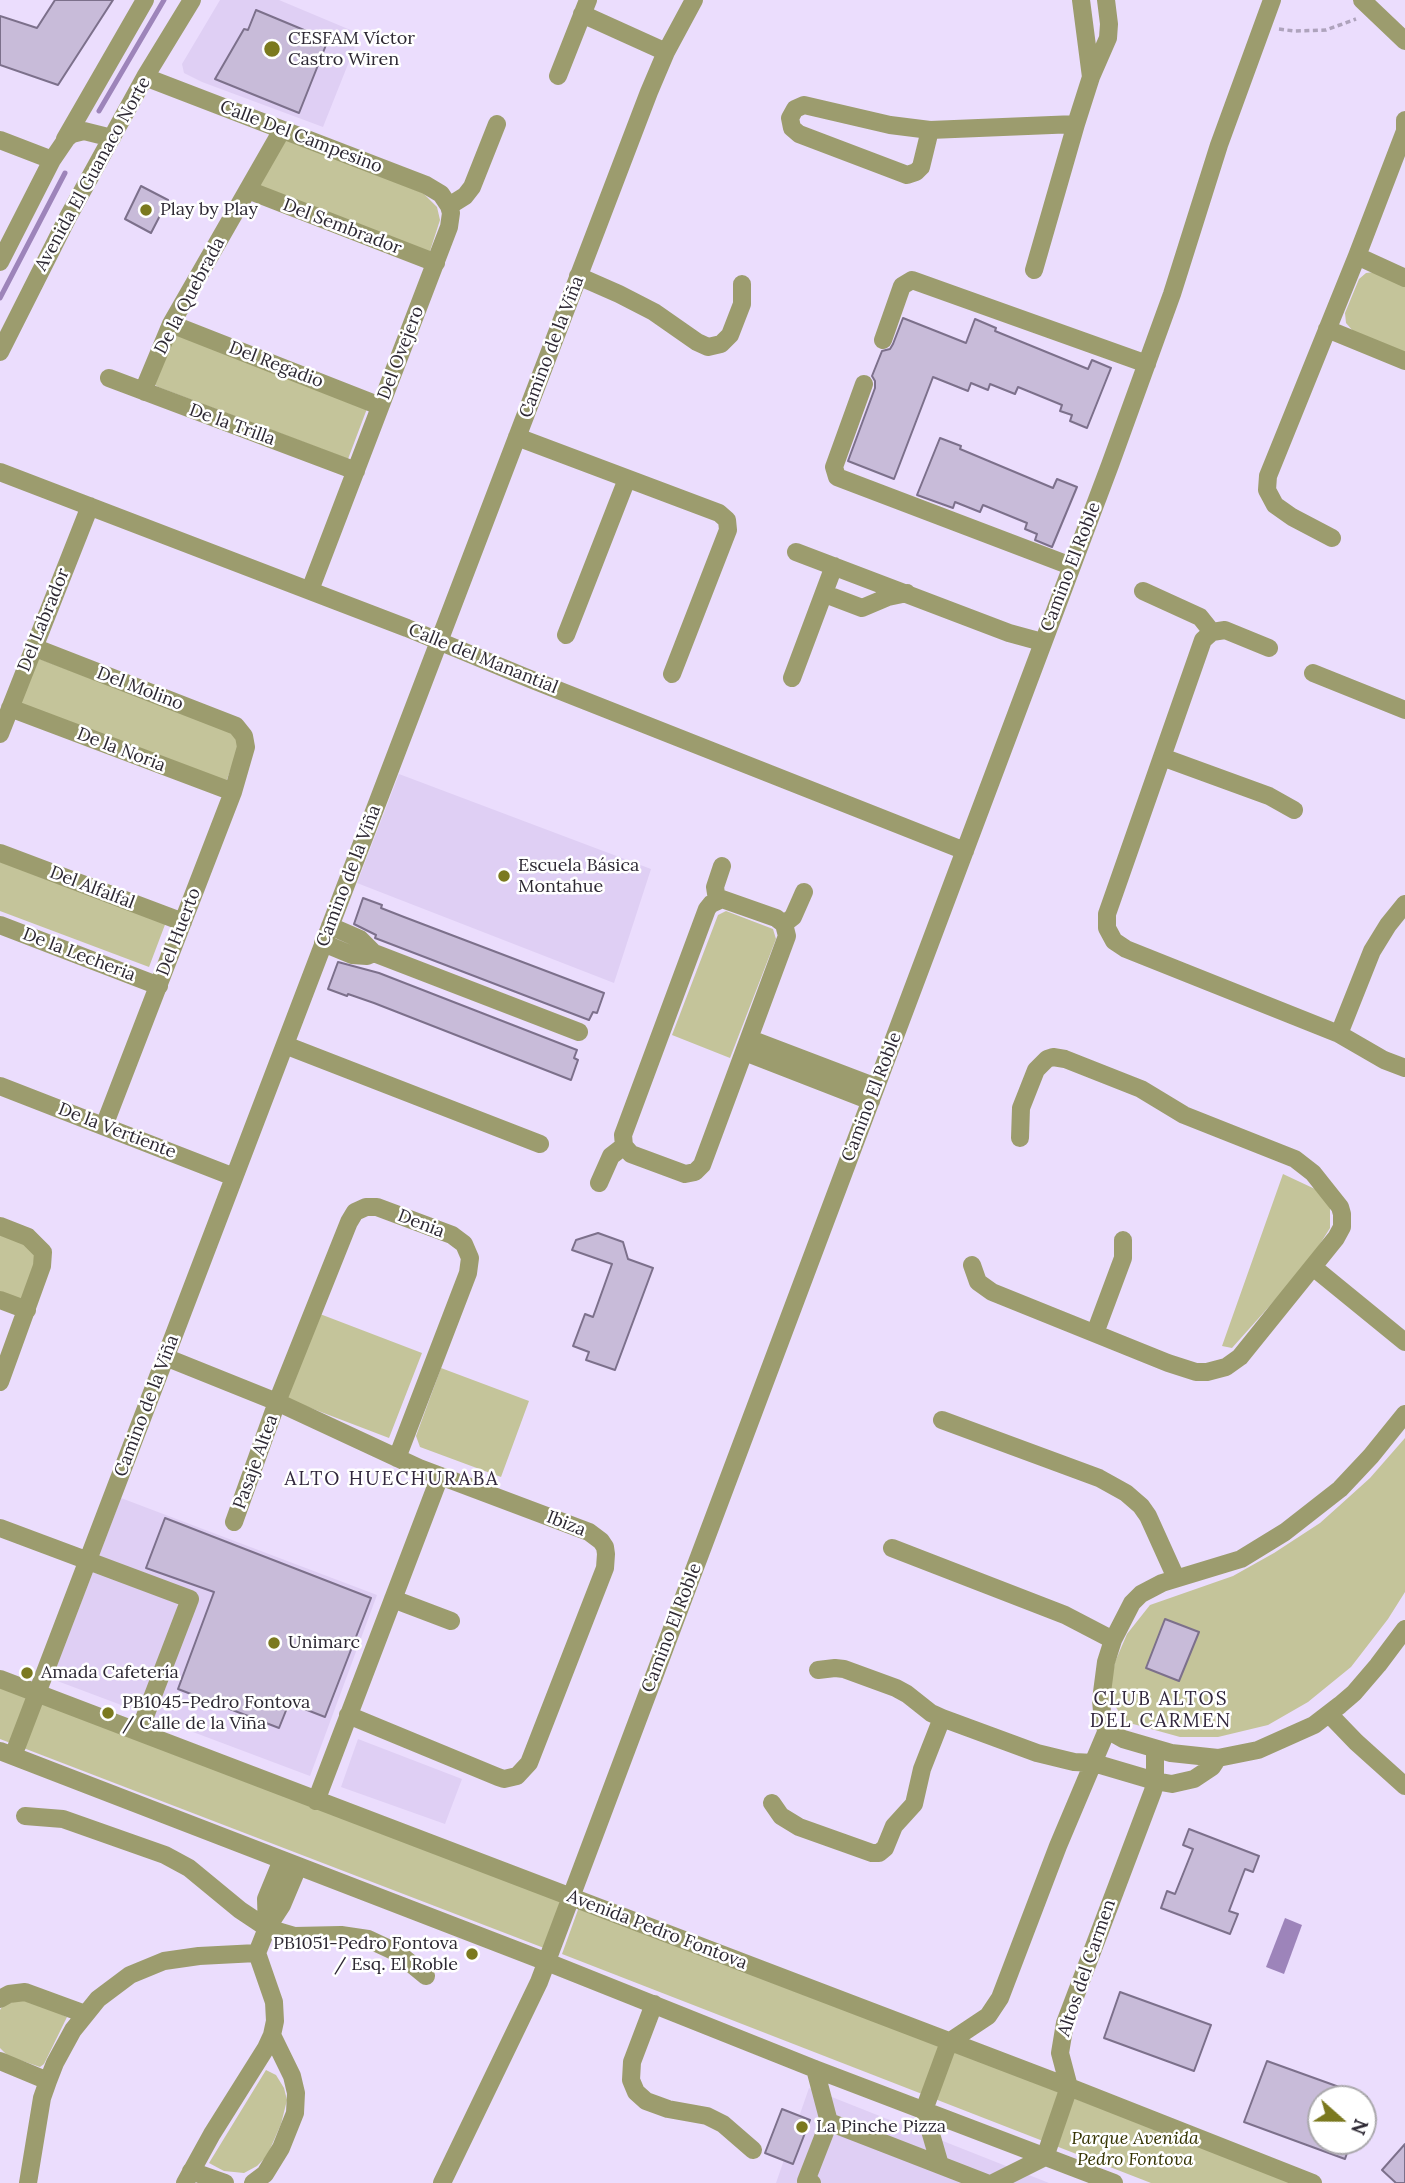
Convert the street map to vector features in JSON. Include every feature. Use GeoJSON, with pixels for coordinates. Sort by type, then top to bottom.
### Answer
{"type":"FeatureCollection","features":[{"type":"Feature","properties":{"kind":"street"},"geometry":{"type":"LineString","coordinates":[[0,262],[52,160],[145,0]]}},
{"type":"Feature","properties":{"kind":"street","name":"Avenida El Guanaco Norte"},"geometry":{"type":"LineString","coordinates":[[0,352],[62,228],[145,77],[192,0]]}},
{"type":"Feature","properties":{"kind":"street","name":"Camino de la Viña"},"geometry":{"type":"LineString","coordinates":[[7,1754],[37,1693],[666,52],[694,0]]}},
{"type":"Feature","properties":{"kind":"street"},"geometry":{"type":"LineString","coordinates":[[1081,0],[1091,77]]}},
{"type":"Feature","properties":{"kind":"street"},"geometry":{"type":"LineString","coordinates":[[1034,270],[1076,124],[1091,77],[1108,38],[1106,0]]}},
{"type":"Feature","properties":{"kind":"street","name":"Camino El Roble"},"geometry":{"type":"LineString","coordinates":[[442,2183],[535,1994],[1147,364],[1219,145],[1272,0]]}},
{"type":"Feature","properties":{"kind":"street"},"geometry":{"type":"LineString","coordinates":[[1367,5],[1405,41]]}},
{"type":"Feature","properties":{"kind":"street"},"geometry":{"type":"LineString","coordinates":[[558,76],[585,7],[666,52]]}},
{"type":"Feature","properties":{"kind":"street","name":"Calle Del Campesino"},"geometry":{"type":"LineString","coordinates":[[145,77],[426,185],[441,194],[449,206]]}},
{"type":"Feature","properties":{"kind":"street"},"geometry":{"type":"LineString","coordinates":[[930,130],[921,167],[916,172],[907,174],[799,134],[792,128],[790,118],[795,109],[804,105],[890,125],[930,130],[1076,124]]}},
{"type":"Feature","properties":{"kind":"street"},"geometry":{"type":"LineString","coordinates":[[1332,538],[1275,505],[1267,490],[1268,476],[1357,256],[1405,131],[1405,120]]}},
{"type":"Feature","properties":{"kind":"street"},"geometry":{"type":"LineString","coordinates":[[449,206],[469,192],[497,124]]}},
{"type":"Feature","properties":{"kind":"street","name":"De la Quebrada"},"geometry":{"type":"LineString","coordinates":[[145,392],[171,324],[282,130]]}},
{"type":"Feature","properties":{"kind":"street"},"geometry":{"type":"LineString","coordinates":[[63,143],[72,134],[84,131],[112,138]]}},
{"type":"Feature","properties":{"kind":"street"},"geometry":{"type":"LineString","coordinates":[[0,139],[52,160]]}},
{"type":"Feature","properties":{"kind":"street","name":"Del Sembrador"},"geometry":{"type":"LineString","coordinates":[[248,190],[436,263]]}},
{"type":"Feature","properties":{"kind":"street","name":"Del Ovejero"},"geometry":{"type":"LineString","coordinates":[[310,590],[436,263],[449,227],[449,206]]}},
{"type":"Feature","properties":{"kind":"street"},"geometry":{"type":"LineString","coordinates":[[1357,256],[1405,278]]}},
{"type":"Feature","properties":{"kind":"street"},"geometry":{"type":"LineString","coordinates":[[579,276],[654,312],[708,347],[721,344],[730,335],[742,304],[742,284]]}},
{"type":"Feature","properties":{"kind":"street"},"geometry":{"type":"LineString","coordinates":[[883,340],[902,286],[912,280],[1147,364]]}},
{"type":"Feature","properties":{"kind":"street","name":"Del Regadio"},"geometry":{"type":"LineString","coordinates":[[171,324],[380,406]]}},
{"type":"Feature","properties":{"kind":"street"},"geometry":{"type":"LineString","coordinates":[[1328,329],[1405,361]]}},
{"type":"Feature","properties":{"kind":"street","name":"De la Trilla"},"geometry":{"type":"LineString","coordinates":[[109,378],[356,471]]}},
{"type":"Feature","properties":{"kind":"street"},"geometry":{"type":"LineString","coordinates":[[864,384],[834,467],[837,477],[1070,566]]}},
{"type":"Feature","properties":{"kind":"street"},"geometry":{"type":"LineString","coordinates":[[517,437],[724,516],[728,530],[672,674]]}},
{"type":"Feature","properties":{"kind":"street","name":"Calle del Manantial"},"geometry":{"type":"LineString","coordinates":[[0,472],[310,590],[965,851]]}},
{"type":"Feature","properties":{"kind":"street"},"geometry":{"type":"LineString","coordinates":[[566,635],[627,478]]}},
{"type":"Feature","properties":{"kind":"street","name":"Del Labrador"},"geometry":{"type":"LineString","coordinates":[[0,734],[90,506]]}},
{"type":"Feature","properties":{"kind":"street"},"geometry":{"type":"LineString","coordinates":[[796,552],[1009,633],[1042,642]]}},
{"type":"Feature","properties":{"kind":"street"},"geometry":{"type":"LineString","coordinates":[[792,677],[834,566]]}},
{"type":"Feature","properties":{"kind":"street"},"geometry":{"type":"LineString","coordinates":[[1143,591],[1200,617],[1212,632]]}},
{"type":"Feature","properties":{"kind":"street"},"geometry":{"type":"LineString","coordinates":[[833,597],[862,608],[888,597],[907,593]]}},
{"type":"Feature","properties":{"kind":"street"},"geometry":{"type":"LineString","coordinates":[[1269,648],[1225,631],[1212,632],[1203,640],[1107,914],[1107,928],[1114,941],[1126,949],[1339,1034],[1384,1060],[1405,1068]]}},
{"type":"Feature","properties":{"kind":"street","name":"Del Molino"},"geometry":{"type":"LineString","coordinates":[[33,647],[236,726],[244,736]]}},
{"type":"Feature","properties":{"kind":"street"},"geometry":{"type":"LineString","coordinates":[[1313,673],[1405,710]]}},
{"type":"Feature","properties":{"kind":"street","name":"De la Noria"},"geometry":{"type":"LineString","coordinates":[[10,708],[233,792]]}},
{"type":"Feature","properties":{"kind":"street","name":"Del Huerto"},"geometry":{"type":"LineString","coordinates":[[104,1126],[233,792],[246,747],[244,736]]}},
{"type":"Feature","properties":{"kind":"street"},"geometry":{"type":"LineString","coordinates":[[1162,757],[1269,796],[1294,810]]}},
{"type":"Feature","properties":{"kind":"street","name":"Del Alfalfal"},"geometry":{"type":"LineString","coordinates":[[0,853],[183,922]]}},
{"type":"Feature","properties":{"kind":"street"},"geometry":{"type":"LineString","coordinates":[[717,900],[715,887],[722,866]]}},
{"type":"Feature","properties":{"kind":"street"},"geometry":{"type":"LineString","coordinates":[[784,924],[793,917],[804,892]]}},
{"type":"Feature","properties":{"kind":"street"},"geometry":{"type":"LineString","coordinates":[[717,900],[728,900],[776,918],[784,924],[788,936],[786,943],[702,1165],[695,1172],[685,1174],[631,1154],[624,1146],[624,1131],[707,909],[717,900]]}},
{"type":"Feature","properties":{"kind":"street"},"geometry":{"type":"LineString","coordinates":[[1339,1034],[1372,951],[1405,904]]}},
{"type":"Feature","properties":{"kind":"street","name":"De la Lecheria"},"geometry":{"type":"LineString","coordinates":[[0,925],[159,986]]}},
{"type":"Feature","properties":{"kind":"street"},"geometry":{"type":"LineString","coordinates":[[330,926],[360,939],[374,953],[579,1032]]}},
{"type":"Feature","properties":{"kind":"street"},"geometry":{"type":"LineString","coordinates":[[323,943],[352,955],[367,956],[374,953]]}},
{"type":"Feature","properties":{"kind":"street"},"geometry":{"type":"LineString","coordinates":[[285,1045],[540,1144]]}},
{"type":"Feature","properties":{"kind":"street"},"geometry":{"type":"LineString","coordinates":[[747,1046],[873,1094]]}},
{"type":"Feature","properties":{"kind":"street"},"geometry":{"type":"LineString","coordinates":[[972,1265],[975,1277],[985,1288],[1185,1369],[1207,1372],[1218,1370],[1240,1357],[1340,1233],[1343,1221],[1340,1207],[1313,1173],[1284,1153],[1184,1115],[1141,1089],[1065,1059],[1053,1057],[1036,1070],[1019,1116],[1020,1138]]}},
{"type":"Feature","properties":{"kind":"street","name":"De la Vertiente"},"geometry":{"type":"LineString","coordinates":[[0,1086],[234,1177]]}},
{"type":"Feature","properties":{"kind":"street"},"geometry":{"type":"LineString","coordinates":[[599,1183],[611,1156],[624,1146]]}},
{"type":"Feature","properties":{"kind":"street","name":"Denia"},"geometry":{"type":"LineString","coordinates":[[277,1402],[355,1212],[366,1207],[377,1207],[452,1235],[468,1250],[470,1266],[397,1458]]}},
{"type":"Feature","properties":{"kind":"street"},"geometry":{"type":"LineString","coordinates":[[0,1226],[29,1237],[43,1252],[43,1266],[0,1382]]}},
{"type":"Feature","properties":{"kind":"street"},"geometry":{"type":"LineString","coordinates":[[1095,1333],[1123,1258],[1123,1240]]}},
{"type":"Feature","properties":{"kind":"street"},"geometry":{"type":"LineString","coordinates":[[1313,1267],[1405,1342]]}},
{"type":"Feature","properties":{"kind":"street"},"geometry":{"type":"LineString","coordinates":[[0,1300],[27,1310]]}},
{"type":"Feature","properties":{"kind":"street","name":"Ibiza"},"geometry":{"type":"LineString","coordinates":[[165,1357],[277,1402],[440,1476],[595,1535],[605,1547],[605,1568],[529,1763],[517,1776],[498,1777],[348,1716]]}},
{"type":"Feature","properties":{"kind":"street","name":"Pasaje Altea"},"geometry":{"type":"LineString","coordinates":[[234,1522],[277,1402]]}},
{"type":"Feature","properties":{"kind":"street"},"geometry":{"type":"LineString","coordinates":[[940,2165],[924,2110],[949,2042],[988,2016],[1000,1998],[1058,1846],[1107,1730],[1101,1713],[1103,1675],[1113,1640],[1132,1603],[1151,1588],[1241,1559],[1303,1520],[1356,1473],[1405,1413]]}},
{"type":"Feature","properties":{"kind":"street"},"geometry":{"type":"LineString","coordinates":[[942,1420],[1098,1478],[1126,1493],[1141,1506],[1147,1516],[1176,1578]]}},
{"type":"Feature","properties":{"kind":"street"},"geometry":{"type":"LineString","coordinates":[[316,1801],[440,1476]]}},
{"type":"Feature","properties":{"kind":"street"},"geometry":{"type":"LineString","coordinates":[[0,1528],[190,1599],[139,1732]]}},
{"type":"Feature","properties":{"kind":"street"},"geometry":{"type":"LineString","coordinates":[[892,1548],[1065,1615],[1113,1640]]}},
{"type":"Feature","properties":{"kind":"street"},"geometry":{"type":"LineString","coordinates":[[393,1599],[452,1621]]}},
{"type":"Feature","properties":{"kind":"street"},"geometry":{"type":"LineString","coordinates":[[1107,1730],[1123,1739],[1181,1754],[1218,1758],[1258,1750],[1296,1734],[1329,1714],[1354,1693],[1405,1629]]}},
{"type":"Feature","properties":{"kind":"street"},"geometry":{"type":"LineString","coordinates":[[818,1670],[844,1669],[896,1688],[931,1713],[1037,1753],[1074,1762],[1094,1763],[1155,1782],[1172,1784],[1194,1779],[1204,1774],[1218,1758]]}},
{"type":"Feature","properties":{"kind":"street","name":"Avenida Pedro Fontova"},"geometry":{"type":"LineString","coordinates":[[0,1679],[1069,2087],[1313,2183]]}},
{"type":"Feature","properties":{"kind":"street"},"geometry":{"type":"LineString","coordinates":[[1329,1714],[1405,1787]]}},
{"type":"Feature","properties":{"kind":"street"},"geometry":{"type":"LineString","coordinates":[[772,1803],[781,1816],[799,1827],[872,1853],[879,1853],[885,1848],[894,1826],[914,1804],[922,1769],[942,1718]]}},
{"type":"Feature","properties":{"kind":"street","name":"Altos del Carmen"},"geometry":{"type":"LineString","coordinates":[[1069,2087],[1060,2053],[1065,2023],[1150,1799],[1155,1782],[1155,1749]]}},
{"type":"Feature","properties":{"kind":"street"},"geometry":{"type":"LineString","coordinates":[[7,1754],[1114,2183]]}},
{"type":"Feature","properties":{"kind":"street"},"geometry":{"type":"LineString","coordinates":[[25,1816],[63,1819],[178,1861],[198,1874],[252,1920],[267,1928],[294,1936],[341,1935],[368,1939],[398,1953],[426,1976]]}},
{"type":"Feature","properties":{"kind":"street"},"geometry":{"type":"LineString","coordinates":[[225,2183],[188,2177],[272,2035],[275,2021],[274,2002],[257,1953],[267,1928],[266,1899],[290,1863]]}},
{"type":"Feature","properties":{"kind":"street"},"geometry":{"type":"LineString","coordinates":[[28,2183],[48,2081],[63,2047],[85,2014],[114,1986],[148,1967],[181,1958],[257,1953]]}},
{"type":"Feature","properties":{"kind":"street"},"geometry":{"type":"LineString","coordinates":[[0,1998],[25,1992],[85,2014]]}},
{"type":"Feature","properties":{"kind":"street"},"geometry":{"type":"LineString","coordinates":[[653,2004],[632,2062],[631,2080],[636,2092],[646,2101],[668,2109],[692,2112],[715,2120],[753,2150]]}},
{"type":"Feature","properties":{"kind":"street"},"geometry":{"type":"LineString","coordinates":[[253,2183],[265,2174],[281,2148],[295,2113],[296,2093],[292,2076],[272,2035]]}},
{"type":"Feature","properties":{"kind":"street"},"geometry":{"type":"LineString","coordinates":[[0,2062],[48,2081]]}},
{"type":"Feature","properties":{"kind":"street"},"geometry":{"type":"LineString","coordinates":[[812,2183],[806,2181],[829,2122],[815,2069]]}},
{"type":"Feature","properties":{"kind":"street"},"geometry":{"type":"LineString","coordinates":[[993,2183],[1045,2157],[1069,2087]]}},
{"type":"Feature","properties":{"kind":"street"},"geometry":{"type":"LineString","coordinates":[[829,2122],[986,2183]]}},
{"type":"Feature","properties":{"kind":"path"},"geometry":{"type":"LineString","coordinates":[[1263,23],[1294,32],[1326,30],[1350,22],[1367,5]]}},
{"type":"Feature","properties":{"kind":"shaded area","name":"CESFAM Víctor Castro Wiren"},"geometry":{"type":"Polygon","coordinates":[[[220,0],[279,0],[360,34],[323,127],[184,73],[182,64],[220,0]]]}},
{"type":"Feature","properties":{"kind":"shaded area","name":"Escuela Básica Montahue"},"geometry":{"type":"Polygon","coordinates":[[[399,774],[651,869],[614,983],[357,883],[399,774]]]}},
{"type":"Feature","properties":{"kind":"shaded area"},"geometry":{"type":"Polygon","coordinates":[[[121,1498],[377,1595],[310,1776],[52,1679],[121,1498]]]}},
{"type":"Feature","properties":{"kind":"shaded area"},"geometry":{"type":"Polygon","coordinates":[[[358,1739],[462,1779],[445,1824],[341,1787],[358,1739]]]}},
{"type":"Feature","properties":{"kind":"shaded area"},"geometry":{"type":"Polygon","coordinates":[[[1285,1918],[1302,1925],[1284,1974],[1266,1967],[1285,1918]]]}},
{"type":"Feature","properties":{"kind":"shaded area"},"geometry":{"type":"Polygon","coordinates":[[[809,2088],[1049,2183],[776,2183],[809,2088]]]}},
{"type":"Feature","properties":{"kind":"green space"},"geometry":{"type":"Polygon","coordinates":[[[286,139],[423,193],[437,207],[440,220],[429,254],[259,186],[286,139]]]}},
{"type":"Feature","properties":{"kind":"green space"},"geometry":{"type":"Polygon","coordinates":[[[1374,272],[1405,286],[1405,353],[1353,331],[1346,323],[1345,313],[1359,279],[1366,273],[1374,272]]]}},
{"type":"Feature","properties":{"kind":"green space"},"geometry":{"type":"Polygon","coordinates":[[[174,334],[368,406],[348,459],[158,387],[150,381],[174,334]]]}},
{"type":"Feature","properties":{"kind":"green space"},"geometry":{"type":"Polygon","coordinates":[[[37,658],[233,732],[240,744],[226,782],[20,703],[37,658]]]}},
{"type":"Feature","properties":{"kind":"green space"},"geometry":{"type":"Polygon","coordinates":[[[0,860],[166,922],[149,967],[0,911],[0,860]]]}},
{"type":"Feature","properties":{"kind":"green space"},"geometry":{"type":"Polygon","coordinates":[[[726,911],[773,929],[776,939],[730,1058],[672,1035],[718,915],[726,911]]]}},
{"type":"Feature","properties":{"kind":"green space"},"geometry":{"type":"Polygon","coordinates":[[[1283,1174],[1315,1189],[1330,1207],[1330,1228],[1308,1263],[1232,1348],[1222,1346],[1283,1174]]]}},
{"type":"Feature","properties":{"kind":"green space"},"geometry":{"type":"Polygon","coordinates":[[[0,1233],[26,1243],[36,1253],[36,1262],[23,1301],[0,1293],[0,1233]]]}},
{"type":"Feature","properties":{"kind":"green space"},"geometry":{"type":"Polygon","coordinates":[[[320,1314],[422,1353],[389,1438],[287,1399],[320,1314]]]}},
{"type":"Feature","properties":{"kind":"green space"},"geometry":{"type":"Polygon","coordinates":[[[441,1368],[529,1401],[501,1477],[420,1447],[416,1436],[441,1368]]]}},
{"type":"Feature","properties":{"kind":"green space"},"geometry":{"type":"Polygon","coordinates":[[[1405,1438],[1405,1592],[1351,1667],[1308,1702],[1268,1725],[1218,1737],[1180,1737],[1126,1722],[1115,1706],[1110,1687],[1115,1662],[1127,1634],[1150,1605],[1233,1576],[1320,1523],[1370,1478],[1405,1438]]]}},
{"type":"Feature","properties":{"kind":"green space"},"geometry":{"type":"Polygon","coordinates":[[[0,1687],[561,1899],[544,1948],[0,1739],[0,1687]]]}},
{"type":"Feature","properties":{"kind":"green space","name":"Parque Avenida Pedro Fontova"},"geometry":{"type":"Polygon","coordinates":[[[579,1907],[1294,2183],[1151,2183],[562,1954],[579,1907]]]}},
{"type":"Feature","properties":{"kind":"green space"},"geometry":{"type":"Polygon","coordinates":[[[27,1999],[67,2017],[40,2067],[8,2056],[0,2048],[0,2010],[4,2004],[27,1999]]]}},
{"type":"Feature","properties":{"kind":"green space"},"geometry":{"type":"Polygon","coordinates":[[[266,2070],[276,2075],[284,2088],[287,2100],[281,2124],[267,2156],[257,2166],[244,2173],[224,2171],[209,2163],[266,2070]]]}},
{"type":"Feature","properties":{"kind":"building"},"geometry":{"type":"Polygon","coordinates":[[[55,0],[113,0],[58,85],[0,65],[0,16],[37,28],[55,0]]]}},
{"type":"Feature","properties":{"kind":"building"},"geometry":{"type":"Polygon","coordinates":[[[256,10],[328,40],[299,113],[215,79],[244,29],[248,30],[256,10]]]}},
{"type":"Feature","properties":{"kind":"building","name":"Play by Play"},"geometry":{"type":"Polygon","coordinates":[[[141,186],[168,200],[151,233],[125,219],[141,186]]]}},
{"type":"Feature","properties":{"kind":"building"},"geometry":{"type":"Polygon","coordinates":[[[903,318],[966,343],[975,319],[996,328],[995,331],[1088,369],[1092,360],[1111,368],[1087,428],[1070,421],[1072,415],[1060,411],[1062,405],[1018,387],[1015,394],[990,384],[988,390],[971,383],[968,391],[933,377],[894,479],[848,461],[875,388],[872,376],[882,351],[890,349],[893,344],[903,318]]]}},
{"type":"Feature","properties":{"kind":"building"},"geometry":{"type":"Polygon","coordinates":[[[940,438],[1053,488],[1057,479],[1077,487],[1052,547],[1035,540],[1037,534],[1025,529],[1027,523],[983,505],[980,512],[955,502],[953,508],[917,495],[940,438]]]}},
{"type":"Feature","properties":{"kind":"building"},"geometry":{"type":"Polygon","coordinates":[[[363,898],[382,905],[381,908],[604,993],[597,1013],[593,1012],[589,1020],[375,938],[376,935],[354,924],[363,898]]]}},
{"type":"Feature","properties":{"kind":"building"},"geometry":{"type":"Polygon","coordinates":[[[338,962],[379,973],[577,1050],[574,1058],[578,1060],[571,1080],[374,1003],[328,989],[338,962]]]}},
{"type":"Feature","properties":{"kind":"building"},"geometry":{"type":"Polygon","coordinates":[[[598,1233],[623,1242],[628,1259],[653,1268],[615,1370],[586,1360],[589,1352],[573,1346],[585,1314],[593,1317],[612,1264],[572,1250],[576,1240],[598,1233]]]}},
{"type":"Feature","properties":{"kind":"building","name":"Unimarc"},"geometry":{"type":"Polygon","coordinates":[[[165,1518],[371,1598],[325,1717],[289,1703],[279,1728],[178,1689],[214,1592],[146,1568],[165,1518]]]}},
{"type":"Feature","properties":{"kind":"building"},"geometry":{"type":"Polygon","coordinates":[[[1165,1619],[1199,1632],[1179,1681],[1146,1668],[1165,1619]]]}},
{"type":"Feature","properties":{"kind":"building"},"geometry":{"type":"Polygon","coordinates":[[[1189,1829],[1259,1856],[1253,1872],[1245,1869],[1229,1911],[1238,1914],[1230,1934],[1161,1908],[1167,1891],[1175,1894],[1193,1849],[1183,1845],[1189,1829]]]}},
{"type":"Feature","properties":{"kind":"building"},"geometry":{"type":"Polygon","coordinates":[[[1120,1992],[1211,2025],[1194,2071],[1104,2038],[1120,1992]]]}},
{"type":"Feature","properties":{"kind":"building"},"geometry":{"type":"Polygon","coordinates":[[[1267,2061],[1334,2085],[1307,2085],[1307,2145],[1244,2122],[1267,2061]]]}},
{"type":"Feature","properties":{"kind":"building"},"geometry":{"type":"Polygon","coordinates":[[[782,2109],[810,2120],[793,2164],[765,2153],[782,2109]]]}},
{"type":"Feature","properties":{"kind":"building"},"geometry":{"type":"Polygon","coordinates":[[[1405,2144],[1405,2183],[1396,2183],[1382,2170],[1405,2144]]]}},
{"type":"Feature","properties":{"kind":"waterway"},"geometry":{"type":"LineString","coordinates":[[99,111],[164,0]]}},
{"type":"Feature","properties":{"kind":"waterway"},"geometry":{"type":"LineString","coordinates":[[0,298],[65,173]]}},
{"type":"Feature","properties":{"kind":"place","name":"CESFAM Víctor Castro Wiren"},"geometry":{"type":"Point","coordinates":[272,49]}},
{"type":"Feature","properties":{"kind":"place","name":"Play by Play"},"geometry":{"type":"Point","coordinates":[146,210]}},
{"type":"Feature","properties":{"kind":"place","name":"Escuela Básica Montahue"},"geometry":{"type":"Point","coordinates":[504,876]}},
{"type":"Feature","properties":{"kind":"place","name":"Unimarc"},"geometry":{"type":"Point","coordinates":[274,1643]}},
{"type":"Feature","properties":{"kind":"place","name":"Amada Cafetería"},"geometry":{"type":"Point","coordinates":[27,1673]}},
{"type":"Feature","properties":{"kind":"place","name":"PB1045-Pedro Fontova / Calle de la Viña"},"geometry":{"type":"Point","coordinates":[108,1713]}},
{"type":"Feature","properties":{"kind":"place","name":"PB1051-Pedro Fontova / Esq. El Roble"},"geometry":{"type":"Point","coordinates":[472,1954]}},
{"type":"Feature","properties":{"kind":"place","name":"La Pinche Pizza"},"geometry":{"type":"Point","coordinates":[802,2127]}},
{"type":"Feature","properties":{"kind":"district","name":"ALTO HUECHURABA"},"geometry":{"type":"Point","coordinates":[392,1480]}},
{"type":"Feature","properties":{"kind":"district","name":"CLUB ALTOS DEL CARMEN"},"geometry":{"type":"Point","coordinates":[1161,1711]}}]}
